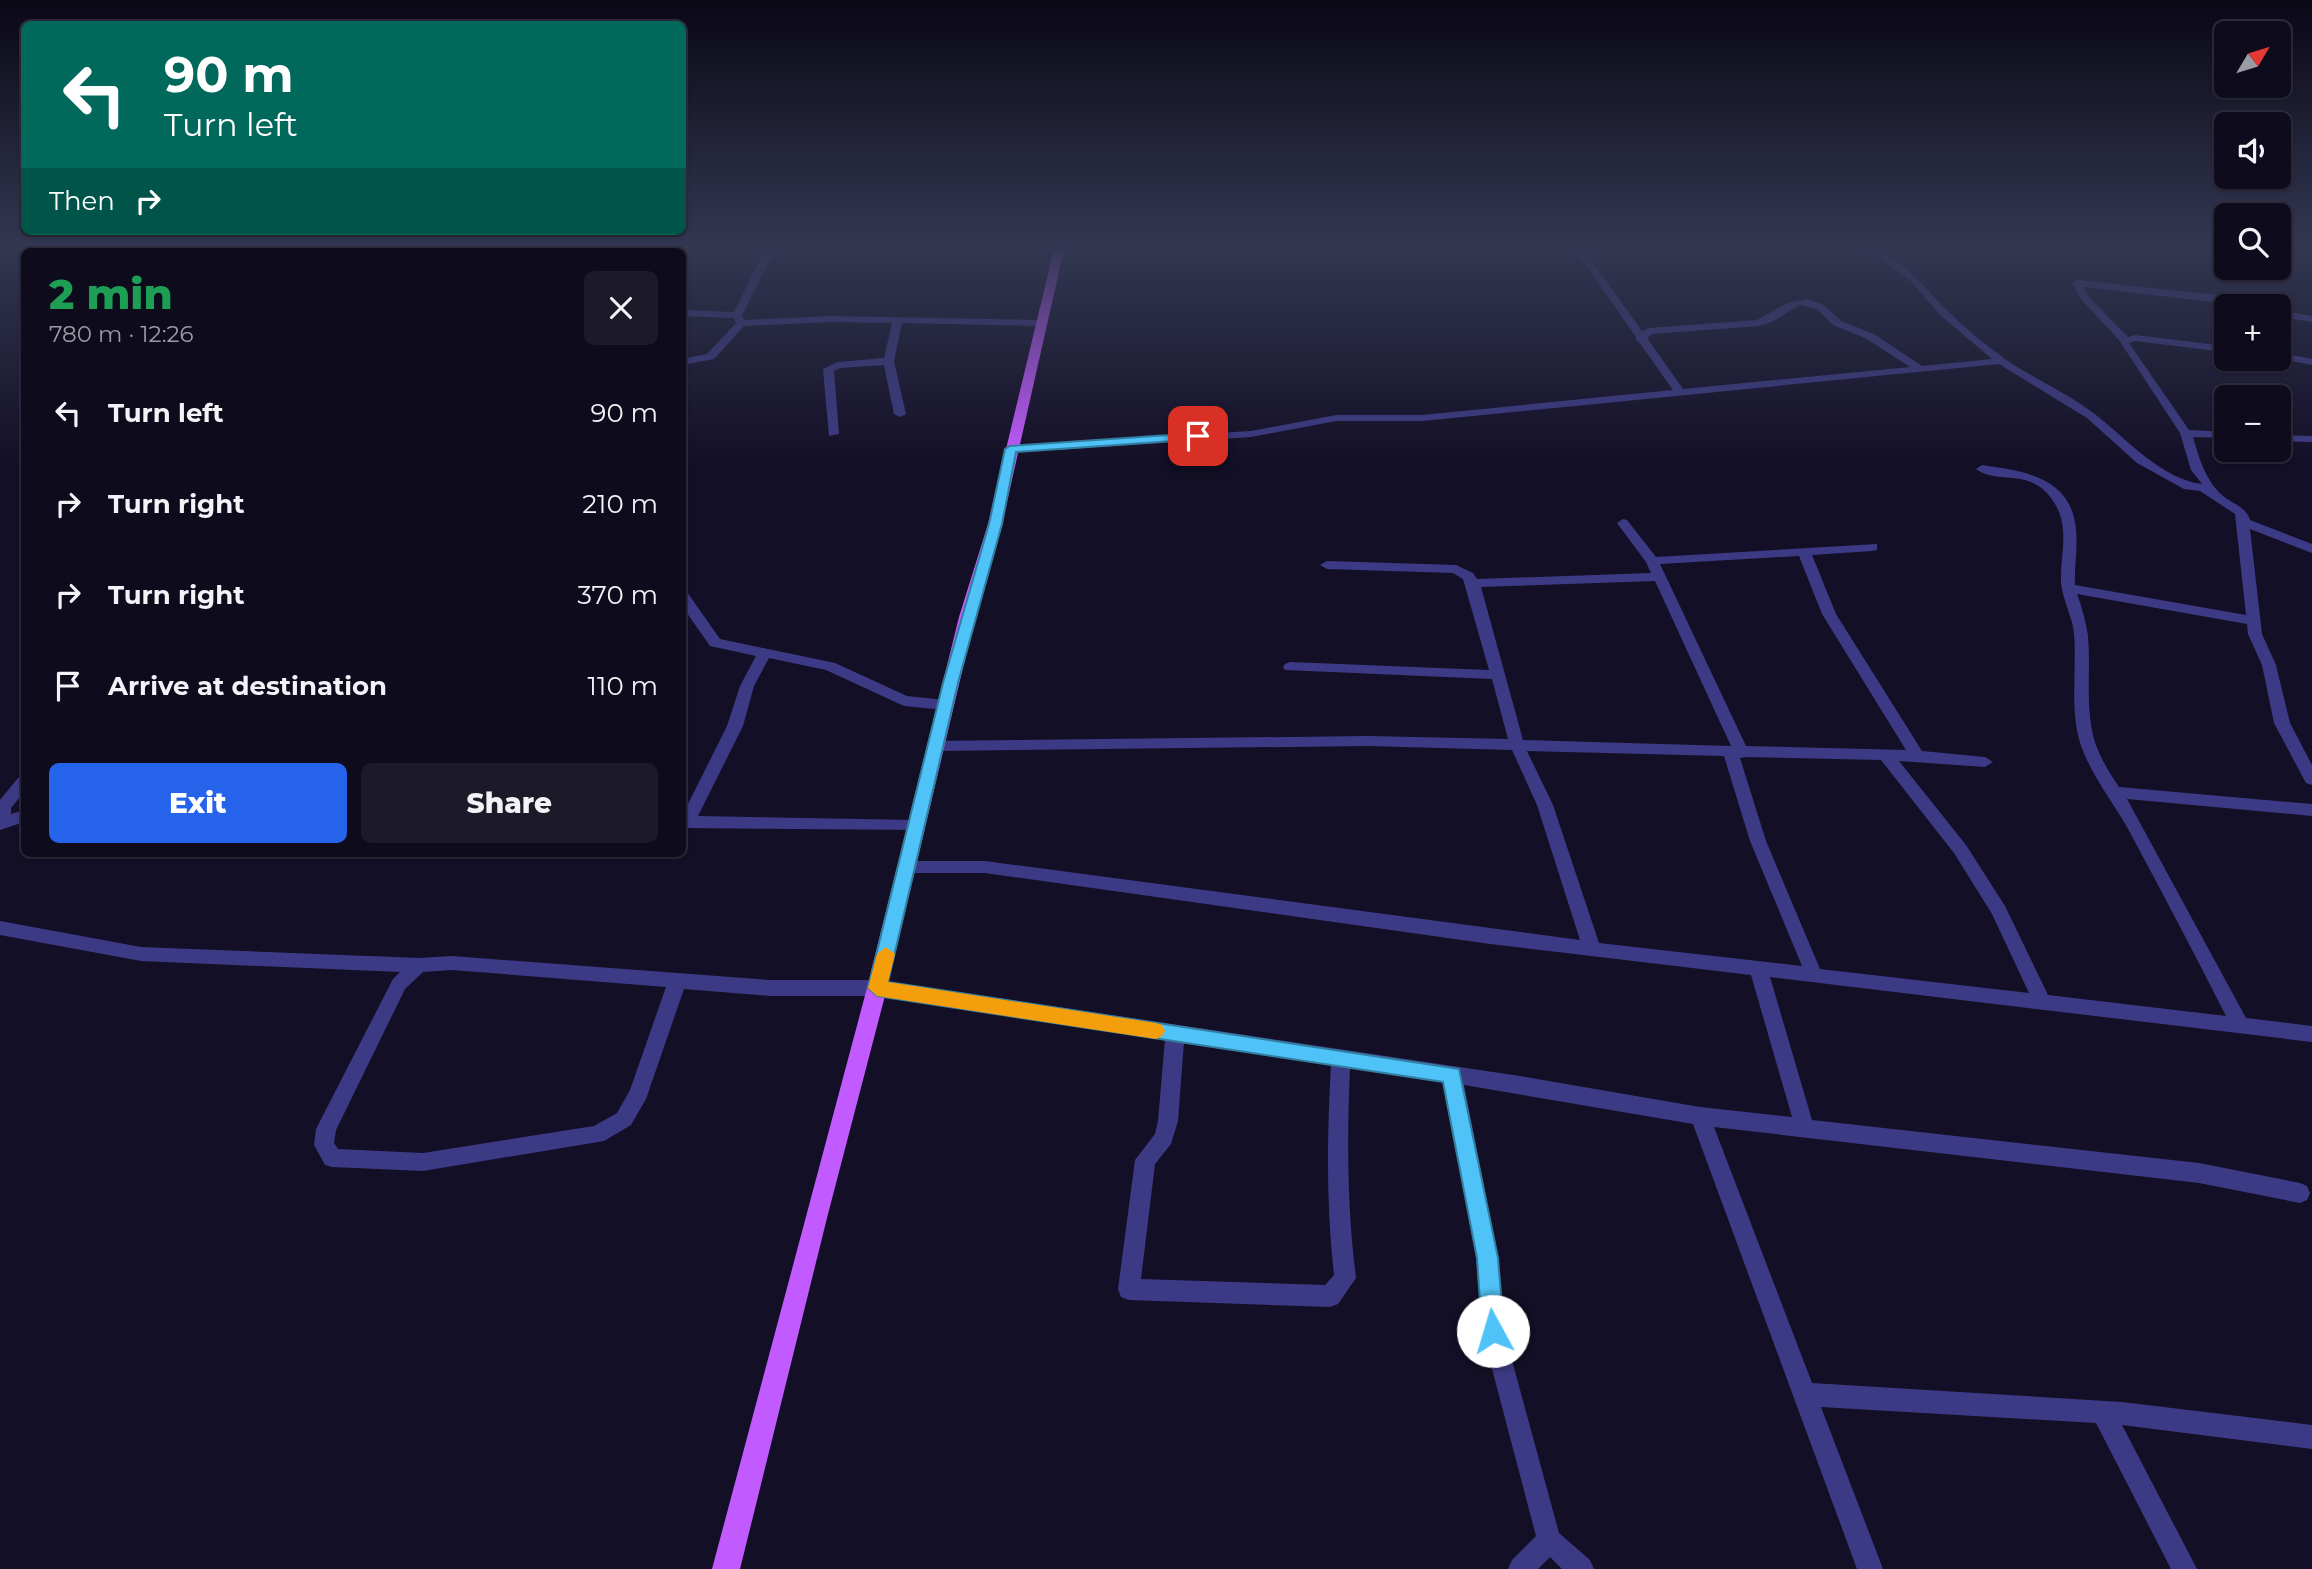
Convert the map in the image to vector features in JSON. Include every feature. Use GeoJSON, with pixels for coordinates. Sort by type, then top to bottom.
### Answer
{"type":"FeatureCollection","features":[{"type":"Feature","properties":{"kind":"main road"},"geometry":{"type":"LineString","coordinates":[[726,1569],[816,1214],[877,988],[945,705],[995,524],[1010,449],[1044,318]]}},
{"type":"Feature","properties":{"kind":"street"},"geometry":{"type":"LineString","coordinates":[[732,318],[1043,323]]}},
{"type":"Feature","properties":{"kind":"street"},"geometry":{"type":"LineString","coordinates":[[1626,318],[1680,392]]}},
{"type":"Feature","properties":{"kind":"street"},"geometry":{"type":"LineString","coordinates":[[1640,339],[1649,331],[1762,322],[1767,318]]}},
{"type":"Feature","properties":{"kind":"street"},"geometry":{"type":"LineString","coordinates":[[1833,318],[1837,323],[1852,326],[1888,346],[1921,370]]}},
{"type":"Feature","properties":{"kind":"street"},"geometry":{"type":"LineString","coordinates":[[1950,318],[2001,361],[2091,416],[2141,460],[2188,486],[2203,488],[2241,512],[2252,620],[2269,665],[2282,723],[2312,779]]}},
{"type":"Feature","properties":{"kind":"street"},"geometry":{"type":"LineString","coordinates":[[2105,318],[2124,338],[2184,439],[2203,482],[2217,496]]}},
{"type":"Feature","properties":{"kind":"street"},"geometry":{"type":"LineString","coordinates":[[686,361],[710,357],[739,319]]}},
{"type":"Feature","properties":{"kind":"street"},"geometry":{"type":"LineString","coordinates":[[897,322],[889,361],[900,414]]}},
{"type":"Feature","properties":{"kind":"street"},"geometry":{"type":"LineString","coordinates":[[2124,338],[2214,348]]}},
{"type":"Feature","properties":{"kind":"street"},"geometry":{"type":"LineString","coordinates":[[2291,358],[2312,362]]}},
{"type":"Feature","properties":{"kind":"street"},"geometry":{"type":"LineString","coordinates":[[833,434],[828,369],[838,365],[889,361]]}},
{"type":"Feature","properties":{"kind":"street"},"geometry":{"type":"LineString","coordinates":[[1010,449],[1251,434],[1336,418],[1422,418],[2001,361]]}},
{"type":"Feature","properties":{"kind":"street"},"geometry":{"type":"LineString","coordinates":[[2184,439],[2214,436]]}},
{"type":"Feature","properties":{"kind":"street"},"geometry":{"type":"LineString","coordinates":[[2291,438],[2312,439]]}},
{"type":"Feature","properties":{"kind":"street"},"geometry":{"type":"LineString","coordinates":[[1982,469],[2035,478],[2052,488],[2068,515],[2069,588],[2079,618],[2084,670],[2081,712],[2086,739],[2094,760],[2241,1027]]}},
{"type":"Feature","properties":{"kind":"street"},"geometry":{"type":"LineString","coordinates":[[1623,523],[1652,561],[1660,577],[1737,753],[1758,841],[1815,976]]}},
{"type":"Feature","properties":{"kind":"street"},"geometry":{"type":"LineString","coordinates":[[2244,523],[2312,549]]}},
{"type":"Feature","properties":{"kind":"street"},"geometry":{"type":"LineString","coordinates":[[1652,561],[1872,547]]}},
{"type":"Feature","properties":{"kind":"street"},"geometry":{"type":"LineString","coordinates":[[1804,551],[1829,614],[1917,756]]}},
{"type":"Feature","properties":{"kind":"street"},"geometry":{"type":"LineString","coordinates":[[1327,565],[1455,569],[1468,576],[1473,583],[1517,745],[1545,805],[1592,949]]}},
{"type":"Feature","properties":{"kind":"street"},"geometry":{"type":"LineString","coordinates":[[1473,583],[1660,577]]}},
{"type":"Feature","properties":{"kind":"street"},"geometry":{"type":"LineString","coordinates":[[2069,588],[2252,620]]}},
{"type":"Feature","properties":{"kind":"street"},"geometry":{"type":"LineString","coordinates":[[686,601],[715,643],[830,666],[904,701],[945,705]]}},
{"type":"Feature","properties":{"kind":"street"},"geometry":{"type":"LineString","coordinates":[[686,821],[736,726],[747,686],[764,654]]}},
{"type":"Feature","properties":{"kind":"street"},"geometry":{"type":"LineString","coordinates":[[1290,667],[1499,675]]}},
{"type":"Feature","properties":{"kind":"street"},"geometry":{"type":"LineString","coordinates":[[935,746],[1368,741],[1917,756],[1985,762]]}},
{"type":"Feature","properties":{"kind":"street"},"geometry":{"type":"LineString","coordinates":[[1887,757],[1960,849],[1998,911],[2043,1004]]}},
{"type":"Feature","properties":{"kind":"street"},"geometry":{"type":"LineString","coordinates":[[21,786],[3,807],[2,823],[21,817]]}},
{"type":"Feature","properties":{"kind":"street"},"geometry":{"type":"LineString","coordinates":[[2114,792],[2312,810]]}},
{"type":"Feature","properties":{"kind":"street"},"geometry":{"type":"LineString","coordinates":[[686,823],[916,826]]}},
{"type":"Feature","properties":{"kind":"street"},"geometry":{"type":"LineString","coordinates":[[907,867],[985,867],[1758,970],[2312,1034]]}},
{"type":"Feature","properties":{"kind":"street"},"geometry":{"type":"LineString","coordinates":[[0,928],[141,954],[419,965],[491,965],[678,978],[770,988],[877,988],[1452,1075],[1700,1116],[2199,1173],[2301,1193]]}},
{"type":"Feature","properties":{"kind":"street"},"geometry":{"type":"LineString","coordinates":[[419,965],[399,984],[326,1129],[324,1145],[332,1158],[423,1162],[597,1135],[624,1119],[639,1093],[678,978]]}},
{"type":"Feature","properties":{"kind":"street"},"geometry":{"type":"LineString","coordinates":[[1758,970],[1805,1128]]}},
{"type":"Feature","properties":{"kind":"street"},"geometry":{"type":"LineString","coordinates":[[1175,1034],[1168,1121],[1164,1138],[1144,1160],[1129,1289],[1330,1296],[1339,1288],[1345,1278],[1340,1237],[1337,1144],[1341,1059]]}},
{"type":"Feature","properties":{"kind":"street"},"geometry":{"type":"LineString","coordinates":[[1452,1075],[1488,1258],[1493,1331],[1549,1540],[1564,1557],[1581,1569]]}},
{"type":"Feature","properties":{"kind":"street"},"geometry":{"type":"LineString","coordinates":[[1700,1116],[1870,1569]]}},
{"type":"Feature","properties":{"kind":"street"},"geometry":{"type":"LineString","coordinates":[[1804,1394],[2103,1413],[2246,1426],[2312,1437]]}},
{"type":"Feature","properties":{"kind":"street"},"geometry":{"type":"LineString","coordinates":[[2103,1413],[2184,1569]]}},
{"type":"Feature","properties":{"kind":"street"},"geometry":{"type":"LineString","coordinates":[[1521,1569],[1549,1540]]}},
{"type":"Feature","properties":{"kind":"slow traffic"},"geometry":{"type":"LineString","coordinates":[[886,954],[877,988],[1156,1031]]}},
{"type":"Feature","properties":{"kind":"route"},"geometry":{"type":"LineString","coordinates":[[1198,436],[1010,449],[995,524],[967,617],[877,988],[1452,1075],[1488,1258],[1493,1331]]}}]}
